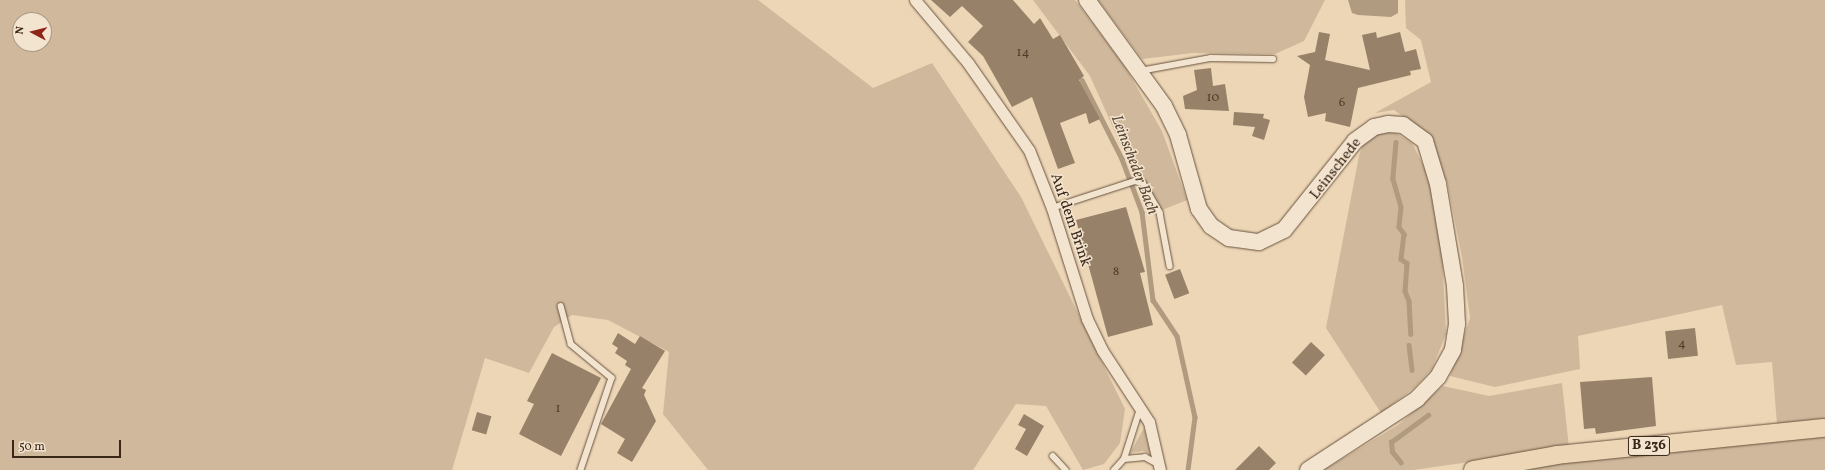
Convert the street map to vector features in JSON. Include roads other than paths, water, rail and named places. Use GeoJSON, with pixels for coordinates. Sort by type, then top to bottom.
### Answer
{"type":"FeatureCollection","features":[{"type":"Feature","properties":{"kind":"main road","name":"Leinschede"},"geometry":{"type":"LineString","coordinates":[[1087,0],[1140,71],[1172,121],[1199,209],[1220,233],[1239,241],[1259,242],[1284,230],[1355,141],[1374,127],[1388,124],[1403,125],[1420,135],[1428,149],[1455,286],[1457,324],[1453,350],[1438,377],[1417,399],[1308,470]]}},
{"type":"Feature","properties":{"kind":"main road","name":"B 236"},"geometry":{"type":"LineString","coordinates":[[1473,470],[1557,455],[1825,428]]}},
{"type":"Feature","properties":{"kind":"street","name":"Auf dem Brink"},"geometry":{"type":"LineString","coordinates":[[915,0],[968,63],[1029,150],[1052,208],[1088,319],[1102,350],[1149,422],[1160,468]]}},
{"type":"Feature","properties":{"kind":"lane"},"geometry":{"type":"LineString","coordinates":[[1140,71],[1211,58],[1273,59]]}},
{"type":"Feature","properties":{"kind":"lane"},"geometry":{"type":"LineString","coordinates":[[1052,208],[1135,181],[1143,183],[1160,212],[1170,266]]}},
{"type":"Feature","properties":{"kind":"lane"},"geometry":{"type":"LineString","coordinates":[[562,306],[571,344],[612,378],[581,470]]}},
{"type":"Feature","properties":{"kind":"lane"},"geometry":{"type":"LineString","coordinates":[[1114,470],[1124,459],[1140,408]]}},
{"type":"Feature","properties":{"kind":"lane"},"geometry":{"type":"LineString","coordinates":[[1052,456],[1066,470]]}},
{"type":"Feature","properties":{"kind":"lane"},"geometry":{"type":"LineString","coordinates":[[1124,459],[1145,457],[1160,468]]}},
{"type":"Feature","properties":{"kind":"waterway","name":"Leinscheder Bach"},"geometry":{"type":"LineString","coordinates":[[1082,80],[1122,159],[1142,212],[1153,300],[1177,336],[1195,417],[1188,470]]}},
{"type":"Feature","properties":{"kind":"waterway"},"geometry":{"type":"LineString","coordinates":[[1396,142],[1393,179],[1401,207],[1399,227],[1404,234],[1401,259],[1407,263],[1405,291],[1409,301],[1411,334]]}},
{"type":"Feature","properties":{"kind":"waterway"},"geometry":{"type":"LineString","coordinates":[[1409,345],[1412,370]]}},
{"type":"Feature","properties":{"kind":"waterway"},"geometry":{"type":"LineString","coordinates":[[1401,463],[1392,452],[1391,442],[1428,415]]}}]}
